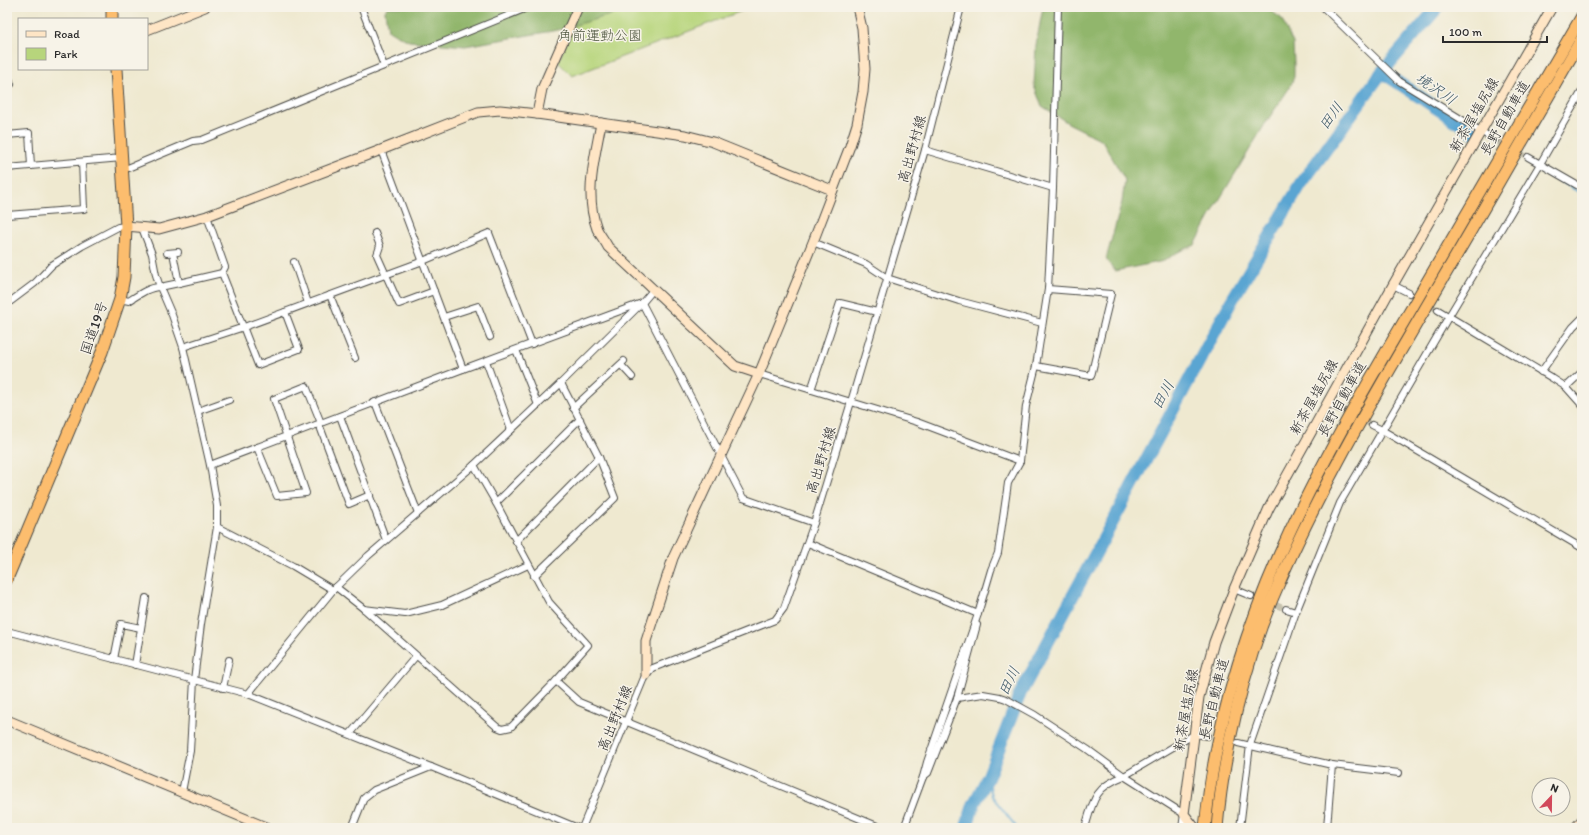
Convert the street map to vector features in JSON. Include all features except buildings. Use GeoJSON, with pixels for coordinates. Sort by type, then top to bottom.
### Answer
{"type":"FeatureCollection","features":[{"type":"Feature","properties":{"kind":"highway"},"geometry":{"type":"LineString","coordinates":[[112,7],[112,18]]}},
{"type":"Feature","properties":{"kind":"highway","name":"長野自動車道"},"geometry":{"type":"LineString","coordinates":[[1205,828],[1212,773],[1229,693],[1241,653],[1262,594],[1284,541],[1353,408],[1582,16]]}},
{"type":"Feature","properties":{"kind":"highway","name":"長野自動車道"},"geometry":{"type":"LineString","coordinates":[[1217,828],[1231,736],[1241,696],[1252,657],[1272,600],[1295,547],[1324,485],[1364,413],[1582,38]]}},
{"type":"Feature","properties":{"kind":"highway","name":"国道19号"},"geometry":{"type":"LineString","coordinates":[[7,579],[102,352],[120,299],[124,277],[126,226],[116,70]]}},
{"type":"Feature","properties":{"kind":"street"},"geometry":{"type":"LineString","coordinates":[[148,30],[205,7]]}},
{"type":"Feature","properties":{"kind":"street"},"geometry":{"type":"LineString","coordinates":[[361,7],[384,66]]}},
{"type":"Feature","properties":{"kind":"street"},"geometry":{"type":"LineString","coordinates":[[123,170],[193,141],[202,140],[529,7]]}},
{"type":"Feature","properties":{"kind":"street"},"geometry":{"type":"LineString","coordinates":[[537,114],[542,89],[578,7]]}},
{"type":"Feature","properties":{"kind":"street"},"geometry":{"type":"LineString","coordinates":[[646,675],[646,641],[673,558],[759,374],[813,242],[857,124],[863,92],[865,69],[862,28],[857,7]]}},
{"type":"Feature","properties":{"kind":"street","name":"高出野村線"},"geometry":{"type":"LineString","coordinates":[[582,828],[646,675],[653,668],[775,620],[784,608],[808,543],[851,402],[925,150],[961,7]]}},
{"type":"Feature","properties":{"kind":"street"},"geometry":{"type":"LineString","coordinates":[[904,828],[923,777],[978,614],[991,570],[998,553],[1008,483],[1020,461],[1026,406],[1036,366],[1048,289],[1053,188],[1058,7]]}},
{"type":"Feature","properties":{"kind":"street"},"geometry":{"type":"LineString","coordinates":[[1323,7],[1398,80],[1495,140]]}},
{"type":"Feature","properties":{"kind":"street","name":"新茶屋塩尻線"},"geometry":{"type":"LineString","coordinates":[[1184,814],[1199,697],[1214,642],[1234,589],[1269,508],[1393,285],[1552,7]]}},
{"type":"Feature","properties":{"kind":"street"},"geometry":{"type":"LineString","coordinates":[[7,73],[11,84]]}},
{"type":"Feature","properties":{"kind":"street"},"geometry":{"type":"LineString","coordinates":[[1240,828],[1250,745],[1296,612],[1340,503],[1582,91]]}},
{"type":"Feature","properties":{"kind":"street"},"geometry":{"type":"LineString","coordinates":[[7,304],[35,283],[52,265],[82,246],[118,227],[126,226],[159,229],[207,216],[478,112],[500,110],[537,114],[685,135],[712,142],[832,190]]}},
{"type":"Feature","properties":{"kind":"street"},"geometry":{"type":"LineString","coordinates":[[601,123],[590,190],[592,211],[598,230],[608,247],[735,366],[917,422],[1020,461]]}},
{"type":"Feature","properties":{"kind":"street"},"geometry":{"type":"LineString","coordinates":[[7,135],[29,133],[31,166]]}},
{"type":"Feature","properties":{"kind":"street"},"geometry":{"type":"LineString","coordinates":[[382,150],[463,369]]}},
{"type":"Feature","properties":{"kind":"street"},"geometry":{"type":"LineString","coordinates":[[925,150],[1053,188]]}},
{"type":"Feature","properties":{"kind":"street"},"geometry":{"type":"LineString","coordinates":[[1528,157],[1582,188]]}},
{"type":"Feature","properties":{"kind":"street"},"geometry":{"type":"LineString","coordinates":[[7,168],[122,158]]}},
{"type":"Feature","properties":{"kind":"street"},"geometry":{"type":"LineString","coordinates":[[7,215],[84,209],[82,162]]}},
{"type":"Feature","properties":{"kind":"street"},"geometry":{"type":"LineString","coordinates":[[207,216],[225,267],[222,273],[258,365],[299,349],[285,312]]}},
{"type":"Feature","properties":{"kind":"street"},"geometry":{"type":"LineString","coordinates":[[142,228],[152,254],[156,275],[172,314],[183,347],[210,465],[217,506],[217,527],[201,624],[194,680],[190,744],[182,792]]}},
{"type":"Feature","properties":{"kind":"street"},"geometry":{"type":"LineString","coordinates":[[375,233],[380,246],[377,255],[398,304],[434,291]]}},
{"type":"Feature","properties":{"kind":"street"},"geometry":{"type":"LineString","coordinates":[[183,347],[244,327],[423,262],[489,233],[532,344]]}},
{"type":"Feature","properties":{"kind":"street"},"geometry":{"type":"LineString","coordinates":[[813,242],[866,264],[887,278],[959,301],[1042,323]]}},
{"type":"Feature","properties":{"kind":"street"},"geometry":{"type":"LineString","coordinates":[[173,252],[179,282]]}},
{"type":"Feature","properties":{"kind":"street"},"geometry":{"type":"LineString","coordinates":[[294,262],[308,303]]}},
{"type":"Feature","properties":{"kind":"street"},"geometry":{"type":"LineString","coordinates":[[120,299],[129,301],[144,291],[154,287],[222,273]]}},
{"type":"Feature","properties":{"kind":"street"},"geometry":{"type":"LineString","coordinates":[[1393,285],[1409,294]]}},
{"type":"Feature","properties":{"kind":"street"},"geometry":{"type":"LineString","coordinates":[[1036,366],[1092,376],[1111,294],[1048,289]]}},
{"type":"Feature","properties":{"kind":"street"},"geometry":{"type":"LineString","coordinates":[[248,694],[335,588],[386,540],[474,465],[561,383],[642,303],[653,290]]}},
{"type":"Feature","properties":{"kind":"street"},"geometry":{"type":"LineString","coordinates":[[330,295],[355,358]]}},
{"type":"Feature","properties":{"kind":"street"},"geometry":{"type":"LineString","coordinates":[[210,465],[642,303]]}},
{"type":"Feature","properties":{"kind":"street"},"geometry":{"type":"LineString","coordinates":[[642,303],[743,498],[814,524]]}},
{"type":"Feature","properties":{"kind":"street"},"geometry":{"type":"LineString","coordinates":[[811,390],[840,303],[877,312]]}},
{"type":"Feature","properties":{"kind":"street"},"geometry":{"type":"LineString","coordinates":[[444,317],[478,306],[490,337]]}},
{"type":"Feature","properties":{"kind":"street"},"geometry":{"type":"LineString","coordinates":[[1438,310],[1566,387],[1582,405]]}},
{"type":"Feature","properties":{"kind":"street"},"geometry":{"type":"LineString","coordinates":[[1540,372],[1573,327],[1582,318]]}},
{"type":"Feature","properties":{"kind":"street"},"geometry":{"type":"LineString","coordinates":[[516,350],[538,405]]}},
{"type":"Feature","properties":{"kind":"street"},"geometry":{"type":"LineString","coordinates":[[486,361],[511,430]]}},
{"type":"Feature","properties":{"kind":"street"},"geometry":{"type":"LineString","coordinates":[[574,408],[623,363],[632,377]]}},
{"type":"Feature","properties":{"kind":"street"},"geometry":{"type":"LineString","coordinates":[[1566,387],[1582,372]]}},
{"type":"Feature","properties":{"kind":"street"},"geometry":{"type":"LineString","coordinates":[[534,576],[615,498],[599,457],[561,383]]}},
{"type":"Feature","properties":{"kind":"street"},"geometry":{"type":"LineString","coordinates":[[258,447],[277,496],[306,493],[274,399],[306,386],[349,504],[370,495]]}},
{"type":"Feature","properties":{"kind":"street"},"geometry":{"type":"LineString","coordinates":[[198,411],[229,400]]}},
{"type":"Feature","properties":{"kind":"street"},"geometry":{"type":"LineString","coordinates":[[375,402],[418,513]]}},
{"type":"Feature","properties":{"kind":"street"},"geometry":{"type":"LineString","coordinates":[[1327,403],[1341,410]]}},
{"type":"Feature","properties":{"kind":"street"},"geometry":{"type":"LineString","coordinates":[[340,416],[386,540]]}},
{"type":"Feature","properties":{"kind":"street"},"geometry":{"type":"LineString","coordinates":[[496,503],[580,419]]}},
{"type":"Feature","properties":{"kind":"street"},"geometry":{"type":"LineString","coordinates":[[1372,425],[1582,548]]}},
{"type":"Feature","properties":{"kind":"street"},"geometry":{"type":"LineString","coordinates":[[516,541],[599,457]]}},
{"type":"Feature","properties":{"kind":"street"},"geometry":{"type":"LineString","coordinates":[[217,527],[335,588],[364,610],[497,727],[502,729],[511,727],[556,681],[588,645],[548,602],[496,503],[474,465]]}},
{"type":"Feature","properties":{"kind":"street"},"geometry":{"type":"LineString","coordinates":[[808,543],[978,614]]}},
{"type":"Feature","properties":{"kind":"street"},"geometry":{"type":"LineString","coordinates":[[364,610],[405,614],[442,606],[528,565]]}},
{"type":"Feature","properties":{"kind":"street"},"geometry":{"type":"LineString","coordinates":[[1234,589],[1251,596]]}},
{"type":"Feature","properties":{"kind":"street"},"geometry":{"type":"LineString","coordinates":[[135,665],[146,598]]}},
{"type":"Feature","properties":{"kind":"street"},"geometry":{"type":"LineString","coordinates":[[1286,609],[1296,612]]}},
{"type":"Feature","properties":{"kind":"street"},"geometry":{"type":"LineString","coordinates":[[923,777],[928,773],[956,698],[977,629],[978,614]]}},
{"type":"Feature","properties":{"kind":"street"},"geometry":{"type":"LineString","coordinates":[[114,660],[121,624],[141,628]]}},
{"type":"Feature","properties":{"kind":"street"},"geometry":{"type":"LineString","coordinates":[[7,631],[248,694],[431,766],[578,828]]}},
{"type":"Feature","properties":{"kind":"street"},"geometry":{"type":"LineString","coordinates":[[350,734],[416,656]]}},
{"type":"Feature","properties":{"kind":"street"},"geometry":{"type":"LineString","coordinates":[[224,688],[229,660]]}},
{"type":"Feature","properties":{"kind":"street"},"geometry":{"type":"LineString","coordinates":[[556,681],[579,702],[882,828]]}},
{"type":"Feature","properties":{"kind":"street"},"geometry":{"type":"LineString","coordinates":[[956,698],[983,694],[1000,697],[1036,715],[1124,776],[1184,814],[1195,828]]}},
{"type":"Feature","properties":{"kind":"street"},"geometry":{"type":"LineString","coordinates":[[7,720],[268,828]]}},
{"type":"Feature","properties":{"kind":"street"},"geometry":{"type":"LineString","coordinates":[[1085,828],[1091,804],[1097,793],[1112,781],[1124,776],[1195,734],[1207,736]]}},
{"type":"Feature","properties":{"kind":"street"},"geometry":{"type":"LineString","coordinates":[[1238,743],[1332,765],[1399,773]]}},
{"type":"Feature","properties":{"kind":"street"},"geometry":{"type":"LineString","coordinates":[[1327,828],[1332,765]]}},
{"type":"Feature","properties":{"kind":"street"},"geometry":{"type":"LineString","coordinates":[[352,828],[364,798],[374,790],[431,766]]}},
{"type":"Feature","properties":{"kind":"street"},"geometry":{"type":"LineString","coordinates":[[1182,828],[1184,814]]}},
{"type":"Feature","properties":{"kind":"street"},"geometry":{"type":"LineString","coordinates":[[1575,828],[1582,820]]}},
{"type":"Feature","properties":{"kind":"green space"},"geometry":{"type":"Polygon","coordinates":[[[388,7],[638,7],[558,30],[465,46],[409,41],[388,30],[385,11],[388,7]]]}},
{"type":"Feature","properties":{"kind":"green space","name":"角前運動公園"},"geometry":{"type":"Polygon","coordinates":[[[582,7],[752,7],[572,76],[558,62],[582,7]]]}},
{"type":"Feature","properties":{"kind":"green space"},"geometry":{"type":"Polygon","coordinates":[[[1043,7],[1265,7],[1281,18],[1293,43],[1294,77],[1290,87],[1265,124],[1218,202],[1195,245],[1176,253],[1164,261],[1115,271],[1106,259],[1122,202],[1125,180],[1102,140],[1068,123],[1042,106],[1034,86],[1036,45],[1043,7]]]}},
{"type":"Feature","properties":{"kind":"waterway","name":"田川"},"geometry":{"type":"LineString","coordinates":[[966,828],[974,804],[988,777],[1020,694],[1232,300],[1301,184],[1382,72],[1438,7]]}},
{"type":"Feature","properties":{"kind":"waterway","name":"境沢川"},"geometry":{"type":"LineString","coordinates":[[1382,72],[1473,132]]}},
{"type":"Feature","properties":{"kind":"waterway","name":"境沢川"},"geometry":{"type":"LineString","coordinates":[[1545,172],[1582,194]]}},
{"type":"Feature","properties":{"kind":"waterway"},"geometry":{"type":"LineString","coordinates":[[988,777],[992,796],[1017,828]]}},
{"type":"Feature","properties":{"kind":"tunnel"},"geometry":{"type":"LineString","coordinates":[[1575,7],[1582,11]]}},
{"type":"Feature","properties":{"kind":"tunnel"},"geometry":{"type":"LineString","coordinates":[[1495,140],[1528,157]]}},
{"type":"Feature","properties":{"kind":"tunnel"},"geometry":{"type":"LineString","coordinates":[[1409,293],[1438,310]]}},
{"type":"Feature","properties":{"kind":"tunnel"},"geometry":{"type":"LineString","coordinates":[[1341,409],[1372,425]]}},
{"type":"Feature","properties":{"kind":"tunnel"},"geometry":{"type":"LineString","coordinates":[[1251,596],[1286,609]]}}]}
